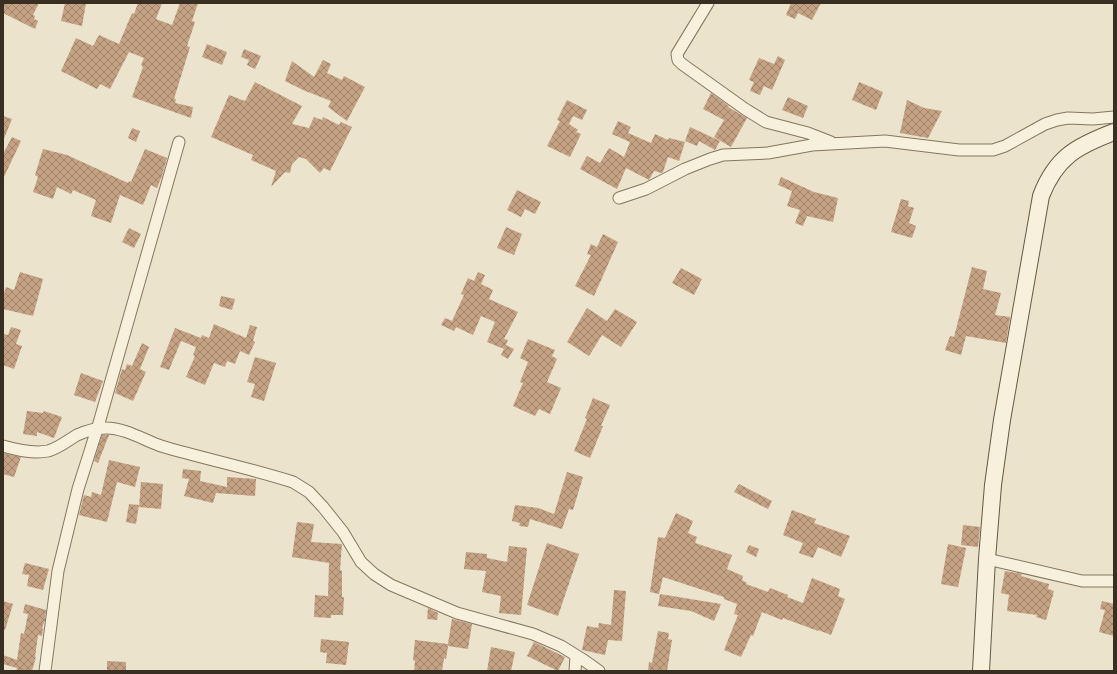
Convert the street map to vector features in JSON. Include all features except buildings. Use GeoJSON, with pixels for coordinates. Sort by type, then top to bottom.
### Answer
{"type":"FeatureCollection","features":[{"type":"Feature","properties":{"kind":"main road"},"geometry":{"type":"LineString","coordinates":[[982,671],[987,559],[993,485],[1001,427],[1041,196],[1047,181],[1056,168],[1072,152],[1082,145],[1114,132]]}},
{"type":"Feature","properties":{"kind":"street"},"geometry":{"type":"LineString","coordinates":[[708,3],[677,54],[678,60],[745,109],[766,122],[808,133],[835,143]]}},
{"type":"Feature","properties":{"kind":"street"},"geometry":{"type":"LineString","coordinates":[[619,198],[646,189],[685,169],[716,157],[768,154],[812,145],[835,143],[885,142],[959,150],[993,150],[1005,146],[1045,124],[1058,120],[1068,118],[1094,119],[1114,117]]}},
{"type":"Feature","properties":{"kind":"street"},"geometry":{"type":"LineString","coordinates":[[45,671],[58,571],[78,489],[97,429],[179,142]]}},
{"type":"Feature","properties":{"kind":"street"},"geometry":{"type":"LineString","coordinates":[[3,446],[22,451],[48,451],[59,447],[78,435],[97,429],[108,428],[119,430],[160,445],[293,482],[309,492],[323,507],[343,532],[361,562],[374,574],[391,585],[457,613],[533,634],[561,646],[599,671]]}},
{"type":"Feature","properties":{"kind":"street"},"geometry":{"type":"LineString","coordinates":[[987,559],[1082,581],[1114,581]]}},
{"type":"Feature","properties":{"kind":"street"},"geometry":{"type":"LineString","coordinates":[[575,671],[576,656]]}}]}
